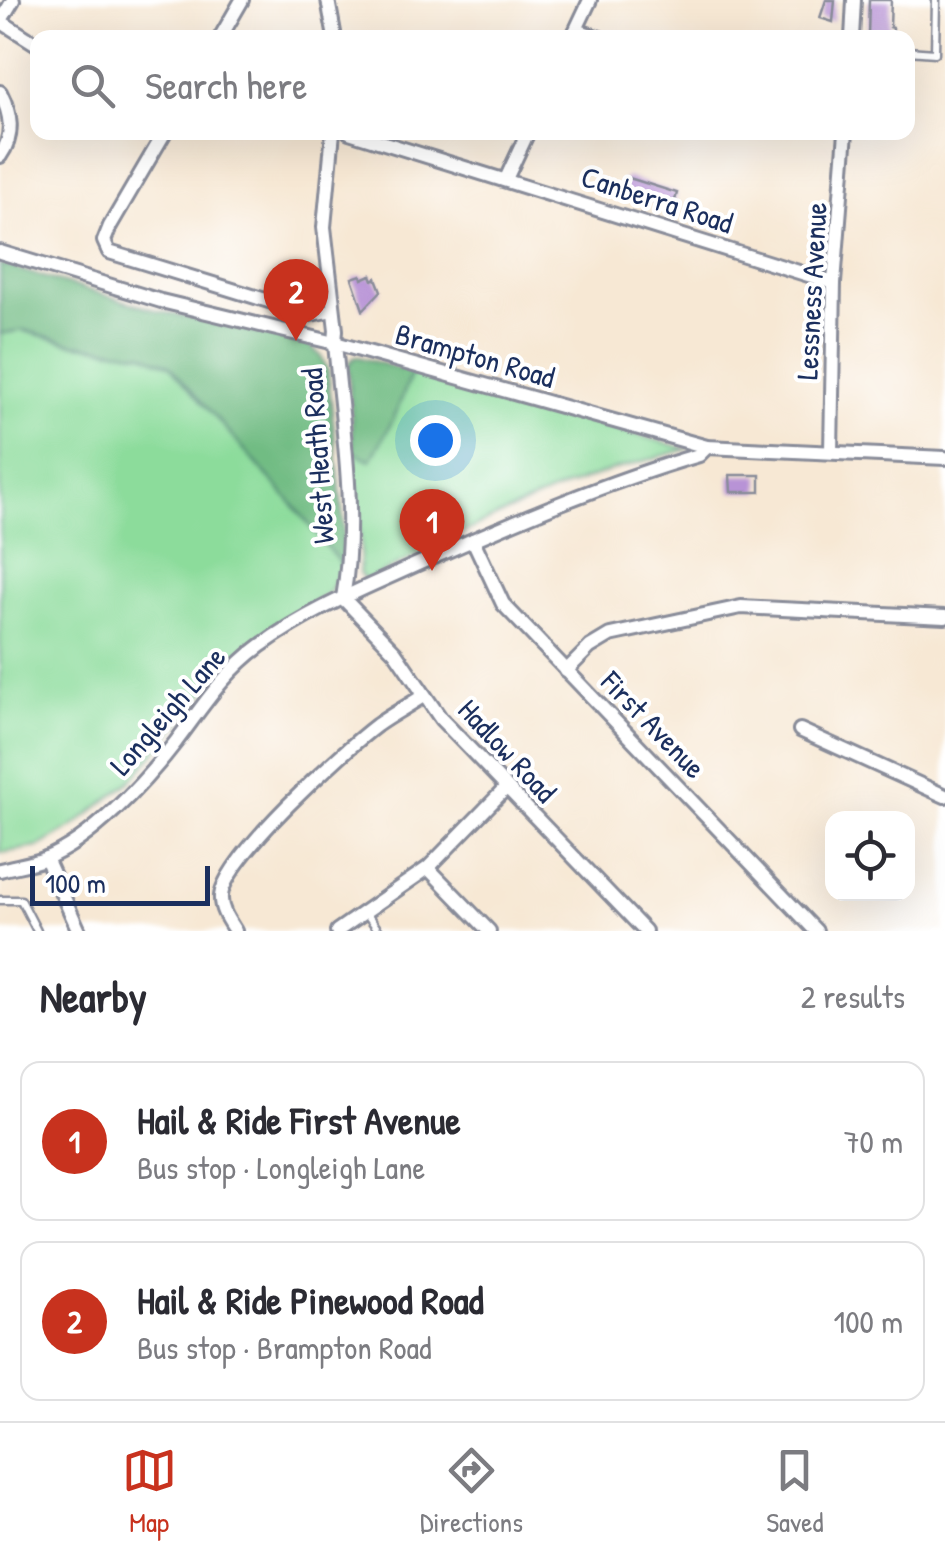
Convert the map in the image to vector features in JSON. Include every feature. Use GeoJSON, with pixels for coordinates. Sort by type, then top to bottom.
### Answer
{"type":"FeatureCollection","features":[{"type":"Feature","properties":{"kind":"street"},"geometry":{"type":"LineString","coordinates":[[225,30],[242,0]]}},
{"type":"Feature","properties":{"kind":"street"},"geometry":{"type":"LineString","coordinates":[[328,0],[333,30]]}},
{"type":"Feature","properties":{"kind":"street"},"geometry":{"type":"LineString","coordinates":[[576,30],[590,0]]}},
{"type":"Feature","properties":{"kind":"street"},"geometry":{"type":"LineString","coordinates":[[852,30],[854,0]]}},
{"type":"Feature","properties":{"kind":"street"},"geometry":{"type":"LineString","coordinates":[[5,13],[30,37]]}},
{"type":"Feature","properties":{"kind":"street"},"geometry":{"type":"LineString","coordinates":[[0,92],[11,126],[0,156]]}},
{"type":"Feature","properties":{"kind":"street"},"geometry":{"type":"LineString","coordinates":[[161,140],[104,241],[109,252],[311,314],[332,310]]}},
{"type":"Feature","properties":{"kind":"street","name":"West Heath Road"},"geometry":{"type":"LineString","coordinates":[[332,140],[324,226],[349,514],[349,563],[343,598]]}},
{"type":"Feature","properties":{"kind":"street","name":"Canberra Road"},"geometry":{"type":"LineString","coordinates":[[376,140],[834,283]]}},
{"type":"Feature","properties":{"kind":"street"},"geometry":{"type":"LineString","coordinates":[[506,179],[524,140]]}},
{"type":"Feature","properties":{"kind":"street","name":"Lessness Avenue"},"geometry":{"type":"LineString","coordinates":[[831,452],[834,283],[845,140]]}},
{"type":"Feature","properties":{"kind":"street","name":"Brampton Road"},"geometry":{"type":"LineString","coordinates":[[0,252],[161,300],[335,343],[706,447],[945,458]]}},
{"type":"Feature","properties":{"kind":"street","name":"Longleigh Lane"},"geometry":{"type":"LineString","coordinates":[[0,870],[46,858],[82,835],[135,790],[214,691],[242,661],[273,637],[343,598],[473,540],[598,486],[699,454],[706,447]]}},
{"type":"Feature","properties":{"kind":"street","name":"First Avenue"},"geometry":{"type":"LineString","coordinates":[[473,540],[503,604],[816,931]]}},
{"type":"Feature","properties":{"kind":"street","name":"Hadlow Road"},"geometry":{"type":"LineString","coordinates":[[343,598],[395,652],[423,696],[506,788],[645,931]]}},
{"type":"Feature","properties":{"kind":"street"},"geometry":{"type":"LineString","coordinates":[[566,671],[610,634],[722,610],[760,607],[945,618]]}},
{"type":"Feature","properties":{"kind":"street"},"geometry":{"type":"LineString","coordinates":[[235,931],[225,916],[221,896],[226,877],[240,857],[331,764],[378,725],[423,696]]}},
{"type":"Feature","properties":{"kind":"street"},"geometry":{"type":"LineString","coordinates":[[800,730],[945,796]]}},
{"type":"Feature","properties":{"kind":"street"},"geometry":{"type":"LineString","coordinates":[[337,931],[428,868],[506,788]]}},
{"type":"Feature","properties":{"kind":"street"},"geometry":{"type":"LineString","coordinates":[[46,858],[78,931]]}},
{"type":"Feature","properties":{"kind":"street"},"geometry":{"type":"LineString","coordinates":[[428,868],[489,931]]}},
{"type":"Feature","properties":{"kind":"lane"},"geometry":{"type":"LineString","coordinates":[[915,51],[935,52],[936,0]]}},
{"type":"Feature","properties":{"kind":"lane"},"geometry":{"type":"LineString","coordinates":[[0,900],[22,900],[38,931]]}},
{"type":"Feature","properties":{"kind":"lane"},"geometry":{"type":"LineString","coordinates":[[365,912],[379,931]]}},
{"type":"Feature","properties":{"kind":"green space"},"geometry":{"type":"Polygon","coordinates":[[[0,264],[159,311],[308,344],[320,355],[328,371],[344,528],[342,566],[291,502],[169,365],[144,354],[73,344],[24,330],[0,334],[0,264]]]}},
{"type":"Feature","properties":{"kind":"green space"},"geometry":{"type":"Polygon","coordinates":[[[16,329],[73,344],[144,354],[169,365],[291,502],[342,566],[330,592],[237,655],[131,781],[74,826],[38,847],[0,853],[0,334],[16,329]]]}},
{"type":"Feature","properties":{"kind":"green space"},"geometry":{"type":"Polygon","coordinates":[[[356,356],[412,372],[394,418],[371,460],[353,452],[348,364],[356,356]]]}},
{"type":"Feature","properties":{"kind":"green space"},"geometry":{"type":"Polygon","coordinates":[[[412,372],[688,449],[598,475],[539,498],[366,581],[359,573],[361,547],[353,452],[371,459],[394,418],[412,372]]]}},
{"type":"Feature","properties":{"kind":"building"},"geometry":{"type":"Polygon","coordinates":[[[826,0],[835,0],[833,22],[820,18],[826,0]]]}},
{"type":"Feature","properties":{"kind":"building"},"geometry":{"type":"Polygon","coordinates":[[[869,0],[891,0],[893,30],[868,30],[869,0]]]}},
{"type":"Feature","properties":{"kind":"building"},"geometry":{"type":"Polygon","coordinates":[[[626,177],[677,193],[673,208],[621,192],[626,177]]]}},
{"type":"Feature","properties":{"kind":"building"},"geometry":{"type":"Polygon","coordinates":[[[361,275],[362,279],[371,275],[373,280],[376,278],[381,291],[363,310],[352,278],[361,275]]]}},
{"type":"Feature","properties":{"kind":"building"},"geometry":{"type":"Polygon","coordinates":[[[730,475],[760,475],[760,492],[731,492],[730,475]]]}},
{"type":"Feature","properties":{"kind":"place","name":"Hail & Ride Pinewood Road"},"geometry":{"type":"Point","coordinates":[296,341]}},
{"type":"Feature","properties":{"kind":"place","name":"Hail & Ride First Avenue"},"geometry":{"type":"Point","coordinates":[432,571]}}]}
